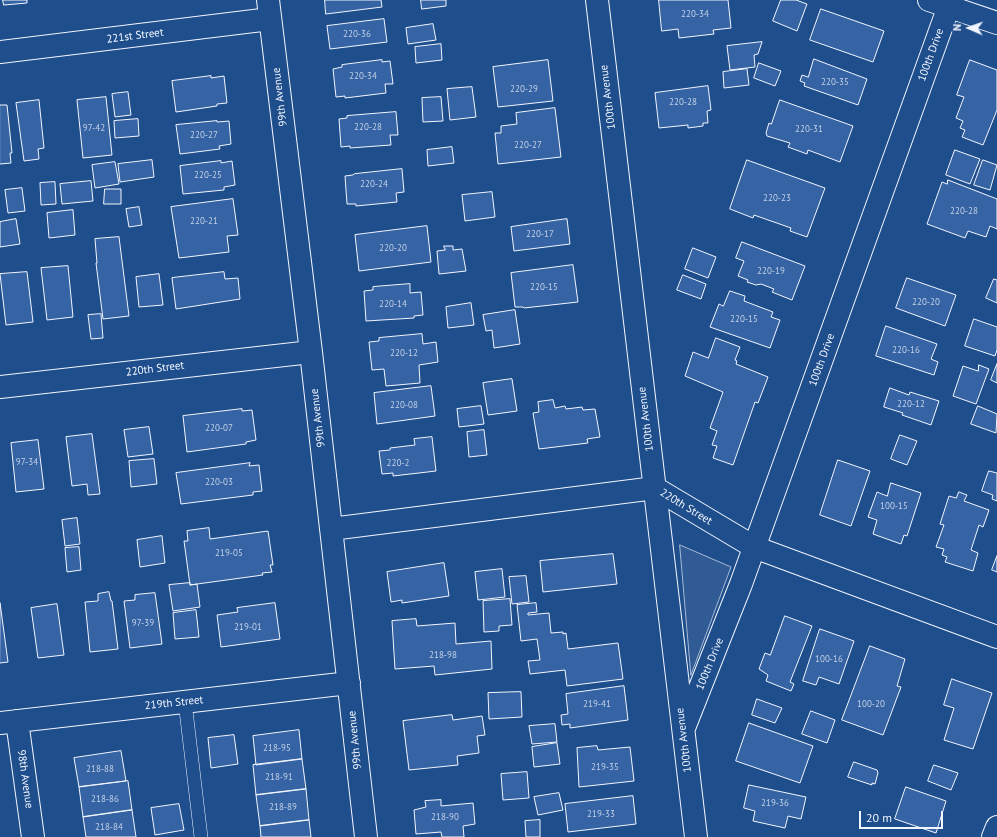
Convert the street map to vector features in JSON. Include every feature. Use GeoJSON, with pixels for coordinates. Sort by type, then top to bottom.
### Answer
{"type":"FeatureCollection","features":[{"type":"Feature","properties":{"kind":"street","name":"100th Avenue"},"geometry":{"type":"LineString","coordinates":[[597,0],[696,837]]}},
{"type":"Feature","properties":{"kind":"street"},"geometry":{"type":"LineString","coordinates":[[939,3],[997,24]]}},
{"type":"Feature","properties":{"kind":"street","name":"100th Drive"},"geometry":{"type":"LineString","coordinates":[[683,731],[754,548],[939,3]]}},
{"type":"Feature","properties":{"kind":"street","name":"221st Street"},"geometry":{"type":"LineString","coordinates":[[0,52],[269,9]]}},
{"type":"Feature","properties":{"kind":"street","name":"99th Avenue"},"geometry":{"type":"LineString","coordinates":[[269,9],[311,352],[366,837]]}},
{"type":"Feature","properties":{"kind":"street","name":"220th Street"},"geometry":{"type":"LineString","coordinates":[[0,387],[311,352]]}},
{"type":"Feature","properties":{"kind":"street","name":"220th Street"},"geometry":{"type":"LineString","coordinates":[[331,530],[655,488],[754,548],[997,637]]}},
{"type":"Feature","properties":{"kind":"street","name":"219th Street"},"geometry":{"type":"LineString","coordinates":[[8,722],[349,683]]}},
{"type":"Feature","properties":{"kind":"street","name":"98th Avenue"},"geometry":{"type":"LineString","coordinates":[[8,722],[33,837]]}},
{"type":"Feature","properties":{"kind":"street"},"geometry":{"type":"LineString","coordinates":[[993,837],[997,827]]}},
{"type":"Feature","properties":{"kind":"lane"},"geometry":{"type":"LineString","coordinates":[[185,702],[201,837]]}},
{"type":"Feature","properties":{"kind":"shaded area"},"geometry":{"type":"Polygon","coordinates":[[[680,545],[731,567],[691,675],[680,545]]]}},
{"type":"Feature","properties":{"kind":"building"},"geometry":{"type":"Polygon","coordinates":[[[3,0],[27,0],[27,3],[4,5],[3,0]]]}},
{"type":"Feature","properties":{"kind":"building"},"geometry":{"type":"Polygon","coordinates":[[[325,0],[381,0],[382,7],[326,14],[325,0]]]}},
{"type":"Feature","properties":{"kind":"building"},"geometry":{"type":"Polygon","coordinates":[[[421,0],[446,0],[446,6],[422,9],[421,0]]]}},
{"type":"Feature","properties":{"kind":"building"},"geometry":{"type":"Polygon","coordinates":[[[659,0],[728,0],[731,28],[713,30],[714,34],[679,38],[678,29],[662,31],[659,0]]]}},
{"type":"Feature","properties":{"kind":"building"},"geometry":{"type":"Polygon","coordinates":[[[781,0],[796,0],[807,4],[797,31],[773,21],[781,0]]]}},
{"type":"Feature","properties":{"kind":"building"},"geometry":{"type":"Polygon","coordinates":[[[821,9],[884,31],[873,62],[810,40],[821,9]]]}},
{"type":"Feature","properties":{"kind":"building"},"geometry":{"type":"Polygon","coordinates":[[[384,19],[387,42],[330,49],[327,26],[384,19]]]}},
{"type":"Feature","properties":{"kind":"building"},"geometry":{"type":"Polygon","coordinates":[[[433,24],[436,40],[408,44],[406,28],[433,24]]]}},
{"type":"Feature","properties":{"kind":"building"},"geometry":{"type":"Polygon","coordinates":[[[762,42],[758,54],[754,55],[755,67],[730,70],[727,46],[762,42]]]}},
{"type":"Feature","properties":{"kind":"building"},"geometry":{"type":"Polygon","coordinates":[[[441,44],[442,60],[416,63],[415,47],[441,44]]]}},
{"type":"Feature","properties":{"kind":"building"},"geometry":{"type":"Polygon","coordinates":[[[814,59],[867,79],[858,105],[804,86],[805,83],[800,81],[802,75],[808,77],[814,59]]]}},
{"type":"Feature","properties":{"kind":"building"},"geometry":{"type":"Polygon","coordinates":[[[382,60],[382,62],[390,61],[393,84],[385,84],[386,93],[345,98],[345,96],[336,97],[333,69],[342,67],[342,65],[382,60]]]}},
{"type":"Feature","properties":{"kind":"building"},"geometry":{"type":"Polygon","coordinates":[[[548,60],[553,101],[498,107],[493,67],[548,60]]]}},
{"type":"Feature","properties":{"kind":"building"},"geometry":{"type":"Polygon","coordinates":[[[970,60],[997,70],[997,110],[983,145],[962,137],[965,130],[960,128],[963,121],[956,118],[964,97],[957,95],[970,60]]]}},
{"type":"Feature","properties":{"kind":"building"},"geometry":{"type":"Polygon","coordinates":[[[759,63],[781,71],[775,86],[754,78],[759,63]]]}},
{"type":"Feature","properties":{"kind":"building"},"geometry":{"type":"Polygon","coordinates":[[[747,69],[749,85],[724,88],[723,72],[747,69]]]}},
{"type":"Feature","properties":{"kind":"building"},"geometry":{"type":"Polygon","coordinates":[[[211,76],[211,78],[224,76],[227,103],[217,104],[217,106],[176,112],[172,81],[211,76]]]}},
{"type":"Feature","properties":{"kind":"building"},"geometry":{"type":"Polygon","coordinates":[[[708,86],[711,110],[707,111],[708,123],[703,123],[703,126],[688,128],[688,125],[659,128],[655,93],[708,86]]]}},
{"type":"Feature","properties":{"kind":"building"},"geometry":{"type":"Polygon","coordinates":[[[472,87],[476,117],[450,120],[447,89],[472,87]]]}},
{"type":"Feature","properties":{"kind":"building"},"geometry":{"type":"Polygon","coordinates":[[[128,92],[131,115],[115,117],[112,94],[128,92]]]}},
{"type":"Feature","properties":{"kind":"building"},"geometry":{"type":"Polygon","coordinates":[[[106,97],[112,155],[83,158],[77,100],[106,97]]]}},
{"type":"Feature","properties":{"kind":"building"},"geometry":{"type":"Polygon","coordinates":[[[441,97],[443,121],[423,122],[422,98],[441,97]]]}},
{"type":"Feature","properties":{"kind":"building"},"geometry":{"type":"Polygon","coordinates":[[[39,100],[44,148],[38,149],[39,159],[24,161],[16,103],[39,100]]]}},
{"type":"Feature","properties":{"kind":"building"},"geometry":{"type":"Polygon","coordinates":[[[780,100],[853,126],[840,162],[808,150],[807,154],[788,147],[790,143],[767,136],[766,133],[769,123],[771,124],[780,100]]]}},
{"type":"Feature","properties":{"kind":"building"},"geometry":{"type":"Polygon","coordinates":[[[0,105],[7,105],[12,153],[10,153],[11,163],[0,164],[0,105]]]}},
{"type":"Feature","properties":{"kind":"building"},"geometry":{"type":"Polygon","coordinates":[[[555,108],[561,157],[498,164],[495,133],[501,133],[501,126],[517,124],[516,113],[555,108]]]}},
{"type":"Feature","properties":{"kind":"building"},"geometry":{"type":"Polygon","coordinates":[[[396,112],[398,135],[390,135],[391,145],[350,148],[350,146],[341,147],[339,119],[347,118],[347,116],[396,112]]]}},
{"type":"Feature","properties":{"kind":"building"},"geometry":{"type":"Polygon","coordinates":[[[138,119],[139,136],[115,138],[114,121],[138,119]]]}},
{"type":"Feature","properties":{"kind":"building"},"geometry":{"type":"Polygon","coordinates":[[[229,121],[231,144],[219,146],[220,149],[180,154],[176,125],[229,121]]]}},
{"type":"Feature","properties":{"kind":"building"},"geometry":{"type":"Polygon","coordinates":[[[452,147],[454,163],[428,166],[427,150],[452,147]]]}},
{"type":"Feature","properties":{"kind":"building"},"geometry":{"type":"Polygon","coordinates":[[[955,150],[980,159],[970,184],[946,175],[955,150]]]}},
{"type":"Feature","properties":{"kind":"building"},"geometry":{"type":"Polygon","coordinates":[[[152,160],[154,177],[120,182],[118,164],[152,160]]]}},
{"type":"Feature","properties":{"kind":"building"},"geometry":{"type":"Polygon","coordinates":[[[747,160],[825,188],[807,237],[790,231],[791,228],[754,215],[753,218],[730,209],[747,160]]]}},
{"type":"Feature","properties":{"kind":"building"},"geometry":{"type":"Polygon","coordinates":[[[983,160],[997,165],[990,190],[974,185],[983,160]]]}},
{"type":"Feature","properties":{"kind":"building"},"geometry":{"type":"Polygon","coordinates":[[[221,161],[221,163],[232,161],[235,185],[224,187],[224,190],[183,194],[180,166],[221,161]]]}},
{"type":"Feature","properties":{"kind":"building"},"geometry":{"type":"Polygon","coordinates":[[[115,162],[119,184],[95,188],[92,165],[115,162]]]}},
{"type":"Feature","properties":{"kind":"building"},"geometry":{"type":"Polygon","coordinates":[[[402,169],[404,192],[396,193],[397,202],[356,206],[356,204],[347,204],[345,176],[402,169]]]}},
{"type":"Feature","properties":{"kind":"building"},"geometry":{"type":"Polygon","coordinates":[[[948,180],[997,199],[997,229],[990,226],[986,237],[968,231],[965,238],[927,224],[942,182],[947,184],[948,180]]]}},
{"type":"Feature","properties":{"kind":"building"},"geometry":{"type":"Polygon","coordinates":[[[91,181],[93,201],[62,204],[60,184],[91,181]]]}},
{"type":"Feature","properties":{"kind":"building"},"geometry":{"type":"Polygon","coordinates":[[[55,182],[56,204],[41,205],[40,183],[55,182]]]}},
{"type":"Feature","properties":{"kind":"building"},"geometry":{"type":"Polygon","coordinates":[[[22,188],[25,211],[8,213],[5,190],[22,188]]]}},
{"type":"Feature","properties":{"kind":"building"},"geometry":{"type":"Polygon","coordinates":[[[105,189],[121,189],[121,204],[104,204],[105,189]]]}},
{"type":"Feature","properties":{"kind":"building"},"geometry":{"type":"Polygon","coordinates":[[[492,192],[495,217],[465,221],[462,195],[492,192]]]}},
{"type":"Feature","properties":{"kind":"building"},"geometry":{"type":"Polygon","coordinates":[[[233,199],[238,235],[227,236],[229,252],[179,258],[171,207],[233,199]]]}},
{"type":"Feature","properties":{"kind":"building"},"geometry":{"type":"Polygon","coordinates":[[[139,207],[142,225],[129,227],[126,209],[139,207]]]}},
{"type":"Feature","properties":{"kind":"building"},"geometry":{"type":"Polygon","coordinates":[[[73,210],[75,235],[49,238],[47,213],[73,210]]]}},
{"type":"Feature","properties":{"kind":"building"},"geometry":{"type":"Polygon","coordinates":[[[16,219],[20,244],[0,247],[0,222],[16,219]]]}},
{"type":"Feature","properties":{"kind":"building"},"geometry":{"type":"Polygon","coordinates":[[[567,219],[570,244],[514,251],[511,227],[567,219]]]}},
{"type":"Feature","properties":{"kind":"building"},"geometry":{"type":"Polygon","coordinates":[[[427,226],[431,262],[359,271],[355,235],[427,226]]]}},
{"type":"Feature","properties":{"kind":"building"},"geometry":{"type":"Polygon","coordinates":[[[119,237],[129,316],[103,319],[96,263],[95,239],[119,237]]]}},
{"type":"Feature","properties":{"kind":"building"},"geometry":{"type":"Polygon","coordinates":[[[742,242],[805,266],[792,300],[772,292],[774,289],[761,284],[756,285],[747,282],[748,280],[738,276],[744,261],[736,258],[742,242]]]}},
{"type":"Feature","properties":{"kind":"building"},"geometry":{"type":"Polygon","coordinates":[[[444,246],[453,246],[453,250],[462,249],[466,271],[439,274],[437,251],[445,250],[444,246]]]}},
{"type":"Feature","properties":{"kind":"building"},"geometry":{"type":"Polygon","coordinates":[[[693,248],[716,257],[708,278],[685,269],[693,248]]]}},
{"type":"Feature","properties":{"kind":"building"},"geometry":{"type":"Polygon","coordinates":[[[573,265],[578,302],[524,308],[515,307],[511,273],[573,265]]]}},
{"type":"Feature","properties":{"kind":"building"},"geometry":{"type":"Polygon","coordinates":[[[68,266],[73,317],[47,320],[41,268],[68,266]]]}},
{"type":"Feature","properties":{"kind":"building"},"geometry":{"type":"Polygon","coordinates":[[[27,272],[33,322],[6,325],[0,274],[27,272]]]}},
{"type":"Feature","properties":{"kind":"building"},"geometry":{"type":"Polygon","coordinates":[[[224,272],[225,279],[238,278],[240,299],[176,309],[172,278],[224,272]]]}},
{"type":"Feature","properties":{"kind":"building"},"geometry":{"type":"Polygon","coordinates":[[[159,274],[163,305],[139,307],[136,277],[159,274]]]}},
{"type":"Feature","properties":{"kind":"building"},"geometry":{"type":"Polygon","coordinates":[[[683,275],[706,284],[701,299],[677,290],[683,275]]]}},
{"type":"Feature","properties":{"kind":"building"},"geometry":{"type":"Polygon","coordinates":[[[907,278],[956,295],[945,326],[896,308],[907,278]]]}},
{"type":"Feature","properties":{"kind":"building"},"geometry":{"type":"Polygon","coordinates":[[[994,279],[997,280],[997,303],[986,298],[994,279]]]}},
{"type":"Feature","properties":{"kind":"building"},"geometry":{"type":"Polygon","coordinates":[[[410,284],[410,293],[421,292],[423,315],[414,316],[414,318],[366,321],[364,291],[373,290],[373,287],[410,284]]]}},
{"type":"Feature","properties":{"kind":"building"},"geometry":{"type":"Polygon","coordinates":[[[730,291],[745,296],[744,301],[773,312],[771,317],[780,320],[770,348],[710,327],[719,304],[723,306],[730,291]]]}},
{"type":"Feature","properties":{"kind":"building"},"geometry":{"type":"Polygon","coordinates":[[[471,303],[474,325],[448,328],[446,307],[471,303]]]}},
{"type":"Feature","properties":{"kind":"building"},"geometry":{"type":"Polygon","coordinates":[[[515,310],[520,344],[494,348],[492,330],[486,331],[483,315],[515,310]]]}},
{"type":"Feature","properties":{"kind":"building"},"geometry":{"type":"Polygon","coordinates":[[[101,314],[103,338],[91,339],[88,315],[101,314]]]}},
{"type":"Feature","properties":{"kind":"building"},"geometry":{"type":"Polygon","coordinates":[[[974,319],[997,327],[997,350],[995,356],[965,346],[974,319]]]}},
{"type":"Feature","properties":{"kind":"building"},"geometry":{"type":"Polygon","coordinates":[[[886,326],[937,344],[931,359],[938,362],[934,375],[876,356],[886,326]]]}},
{"type":"Feature","properties":{"kind":"building"},"geometry":{"type":"Polygon","coordinates":[[[422,334],[423,344],[436,342],[438,362],[419,365],[420,383],[386,386],[384,369],[372,370],[369,342],[379,341],[379,338],[422,334]]]}},
{"type":"Feature","properties":{"kind":"building"},"geometry":{"type":"Polygon","coordinates":[[[716,338],[740,347],[735,360],[737,361],[736,364],[768,377],[758,403],[755,402],[733,465],[713,458],[717,446],[712,445],[717,431],[710,428],[723,392],[685,376],[693,352],[708,358],[716,338]]]}},
{"type":"Feature","properties":{"kind":"building"},"geometry":{"type":"Polygon","coordinates":[[[997,364],[997,383],[991,380],[997,364]]]}},
{"type":"Feature","properties":{"kind":"building"},"geometry":{"type":"Polygon","coordinates":[[[979,365],[989,369],[976,404],[953,396],[963,366],[978,371],[979,365]]]}},
{"type":"Feature","properties":{"kind":"building"},"geometry":{"type":"Polygon","coordinates":[[[512,379],[517,411],[488,415],[483,383],[512,379]]]}},
{"type":"Feature","properties":{"kind":"building"},"geometry":{"type":"Polygon","coordinates":[[[431,386],[435,416],[377,424],[374,393],[431,386]]]}},
{"type":"Feature","properties":{"kind":"building"},"geometry":{"type":"Polygon","coordinates":[[[890,388],[909,395],[910,392],[939,401],[931,425],[884,407],[890,388]]]}},
{"type":"Feature","properties":{"kind":"building"},"geometry":{"type":"Polygon","coordinates":[[[553,400],[555,408],[565,406],[566,409],[582,407],[583,410],[595,409],[600,437],[587,439],[588,443],[539,449],[533,413],[539,412],[538,402],[553,400]]]}},
{"type":"Feature","properties":{"kind":"building"},"geometry":{"type":"Polygon","coordinates":[[[481,406],[484,424],[459,427],[457,409],[481,406]]]}},
{"type":"Feature","properties":{"kind":"building"},"geometry":{"type":"Polygon","coordinates":[[[978,406],[997,414],[996,433],[971,424],[978,406]]]}},
{"type":"Feature","properties":{"kind":"building"},"geometry":{"type":"Polygon","coordinates":[[[242,409],[242,411],[252,410],[256,440],[246,442],[246,444],[187,452],[183,416],[242,409]]]}},
{"type":"Feature","properties":{"kind":"building"},"geometry":{"type":"Polygon","coordinates":[[[149,427],[153,454],[128,457],[124,430],[149,427]]]}},
{"type":"Feature","properties":{"kind":"building"},"geometry":{"type":"Polygon","coordinates":[[[484,430],[487,455],[469,457],[467,432],[484,430]]]}},
{"type":"Feature","properties":{"kind":"building"},"geometry":{"type":"Polygon","coordinates":[[[92,434],[100,494],[88,495],[87,484],[72,486],[66,437],[92,434]]]}},
{"type":"Feature","properties":{"kind":"building"},"geometry":{"type":"Polygon","coordinates":[[[900,435],[917,441],[907,465],[891,459],[900,435]]]}},
{"type":"Feature","properties":{"kind":"building"},"geometry":{"type":"Polygon","coordinates":[[[432,437],[436,471],[393,476],[393,473],[382,474],[379,451],[415,445],[414,439],[432,437]]]}},
{"type":"Feature","properties":{"kind":"building"},"geometry":{"type":"Polygon","coordinates":[[[38,440],[44,489],[16,492],[11,443],[38,440]]]}},
{"type":"Feature","properties":{"kind":"building"},"geometry":{"type":"Polygon","coordinates":[[[154,459],[157,484],[131,487],[129,461],[154,459]]]}},
{"type":"Feature","properties":{"kind":"building"},"geometry":{"type":"Polygon","coordinates":[[[838,460],[870,471],[851,526],[820,515],[838,460]]]}},
{"type":"Feature","properties":{"kind":"building"},"geometry":{"type":"Polygon","coordinates":[[[250,463],[249,466],[259,465],[262,491],[253,492],[253,495],[181,504],[176,473],[250,463]]]}},
{"type":"Feature","properties":{"kind":"building"},"geometry":{"type":"Polygon","coordinates":[[[989,471],[997,473],[997,501],[992,499],[993,495],[982,491],[989,471]]]}},
{"type":"Feature","properties":{"kind":"building"},"geometry":{"type":"Polygon","coordinates":[[[891,483],[921,493],[907,536],[904,535],[901,544],[873,534],[877,520],[868,517],[877,492],[887,496],[891,483]]]}},
{"type":"Feature","properties":{"kind":"building"},"geometry":{"type":"Polygon","coordinates":[[[959,492],[967,495],[964,501],[989,510],[983,527],[979,525],[971,550],[978,553],[973,571],[945,562],[947,557],[942,555],[944,549],[936,547],[944,525],[940,524],[949,496],[956,498],[959,492]]]}},
{"type":"Feature","properties":{"kind":"building"},"geometry":{"type":"Polygon","coordinates":[[[77,518],[80,544],[65,546],[62,520],[77,518]]]}},
{"type":"Feature","properties":{"kind":"building"},"geometry":{"type":"Polygon","coordinates":[[[209,528],[210,539],[268,531],[273,565],[270,565],[272,572],[262,573],[263,575],[190,585],[184,541],[188,541],[187,531],[209,528]]]}},
{"type":"Feature","properties":{"kind":"building"},"geometry":{"type":"Polygon","coordinates":[[[162,536],[165,563],[140,567],[137,540],[162,536]]]}},
{"type":"Feature","properties":{"kind":"building"},"geometry":{"type":"Polygon","coordinates":[[[79,547],[81,570],[67,572],[65,548],[79,547]]]}},
{"type":"Feature","properties":{"kind":"building"},"geometry":{"type":"Polygon","coordinates":[[[613,554],[617,584],[543,592],[540,561],[613,554]]]}},
{"type":"Feature","properties":{"kind":"building"},"geometry":{"type":"Polygon","coordinates":[[[997,556],[997,572],[992,570],[997,556]]]}},
{"type":"Feature","properties":{"kind":"building"},"geometry":{"type":"Polygon","coordinates":[[[444,563],[449,596],[402,603],[402,600],[391,602],[387,572],[444,563]]]}},
{"type":"Feature","properties":{"kind":"building"},"geometry":{"type":"Polygon","coordinates":[[[502,569],[505,597],[478,600],[475,572],[502,569]]]}},
{"type":"Feature","properties":{"kind":"building"},"geometry":{"type":"Polygon","coordinates":[[[526,576],[529,602],[512,604],[509,577],[526,576]]]}},
{"type":"Feature","properties":{"kind":"building"},"geometry":{"type":"Polygon","coordinates":[[[190,583],[190,585],[197,584],[200,607],[173,611],[169,585],[190,583]]]}},
{"type":"Feature","properties":{"kind":"building"},"geometry":{"type":"Polygon","coordinates":[[[109,592],[112,601],[118,649],[90,652],[85,602],[98,601],[98,594],[109,592]]]}},
{"type":"Feature","properties":{"kind":"building"},"geometry":{"type":"Polygon","coordinates":[[[155,593],[162,644],[130,648],[124,601],[135,600],[135,595],[155,593]]]}},
{"type":"Feature","properties":{"kind":"building"},"geometry":{"type":"Polygon","coordinates":[[[510,599],[512,625],[499,626],[499,631],[484,632],[483,601],[510,599]]]}},
{"type":"Feature","properties":{"kind":"building"},"geometry":{"type":"Polygon","coordinates":[[[0,603],[8,662],[0,663],[0,603]]]}},
{"type":"Feature","properties":{"kind":"building"},"geometry":{"type":"Polygon","coordinates":[[[275,603],[280,639],[221,647],[217,615],[238,612],[237,608],[275,603]]]}},
{"type":"Feature","properties":{"kind":"building"},"geometry":{"type":"Polygon","coordinates":[[[536,603],[537,612],[528,613],[528,615],[549,613],[551,633],[566,633],[568,649],[618,643],[623,679],[567,686],[565,670],[530,674],[528,661],[540,660],[537,639],[521,641],[517,605],[536,603]]]}},
{"type":"Feature","properties":{"kind":"building"},"geometry":{"type":"Polygon","coordinates":[[[57,604],[64,655],[38,658],[31,608],[57,604]]]}},
{"type":"Feature","properties":{"kind":"building"},"geometry":{"type":"Polygon","coordinates":[[[196,610],[199,637],[175,639],[173,613],[196,610]]]}},
{"type":"Feature","properties":{"kind":"building"},"geometry":{"type":"Polygon","coordinates":[[[785,616],[812,626],[790,682],[794,684],[791,691],[766,681],[768,675],[759,669],[765,653],[770,655],[785,616]]]}},
{"type":"Feature","properties":{"kind":"building"},"geometry":{"type":"Polygon","coordinates":[[[416,619],[417,626],[455,623],[456,644],[491,641],[492,669],[435,675],[434,666],[395,669],[392,621],[416,619]]]}},
{"type":"Feature","properties":{"kind":"building"},"geometry":{"type":"Polygon","coordinates":[[[820,629],[854,641],[839,684],[819,677],[816,685],[803,681],[820,629]]]}},
{"type":"Feature","properties":{"kind":"building"},"geometry":{"type":"Polygon","coordinates":[[[870,646],[905,659],[897,686],[901,687],[883,735],[842,720],[870,646]]]}},
{"type":"Feature","properties":{"kind":"building"},"geometry":{"type":"Polygon","coordinates":[[[952,679],[992,693],[973,749],[944,740],[954,708],[944,705],[952,679]]]}},
{"type":"Feature","properties":{"kind":"building"},"geometry":{"type":"Polygon","coordinates":[[[624,686],[628,720],[570,728],[570,724],[562,725],[561,715],[568,714],[566,694],[624,686]]]}},
{"type":"Feature","properties":{"kind":"building"},"geometry":{"type":"Polygon","coordinates":[[[521,692],[522,717],[489,719],[488,693],[521,692]]]}},
{"type":"Feature","properties":{"kind":"building"},"geometry":{"type":"Polygon","coordinates":[[[757,699],[782,708],[775,723],[752,715],[757,699]]]}},
{"type":"Feature","properties":{"kind":"building"},"geometry":{"type":"Polygon","coordinates":[[[811,711],[835,720],[827,743],[802,734],[811,711]]]}},
{"type":"Feature","properties":{"kind":"building"},"geometry":{"type":"Polygon","coordinates":[[[452,715],[453,720],[482,716],[485,735],[477,736],[479,753],[457,756],[458,765],[409,770],[403,721],[452,715]]]}},
{"type":"Feature","properties":{"kind":"building"},"geometry":{"type":"Polygon","coordinates":[[[749,723],[813,746],[800,783],[736,761],[749,723]]]}},
{"type":"Feature","properties":{"kind":"building"},"geometry":{"type":"Polygon","coordinates":[[[555,724],[557,742],[532,744],[529,726],[555,724]]]}},
{"type":"Feature","properties":{"kind":"building"},"geometry":{"type":"Polygon","coordinates":[[[299,730],[302,759],[256,765],[253,736],[299,730]]]}},
{"type":"Feature","properties":{"kind":"building"},"geometry":{"type":"Polygon","coordinates":[[[234,735],[238,764],[211,768],[208,738],[234,735]]]}},
{"type":"Feature","properties":{"kind":"building"},"geometry":{"type":"Polygon","coordinates":[[[557,743],[560,764],[534,767],[532,747],[557,743]]]}},
{"type":"Feature","properties":{"kind":"building"},"geometry":{"type":"Polygon","coordinates":[[[597,746],[598,750],[630,747],[634,781],[579,787],[577,748],[597,746]]]}},
{"type":"Feature","properties":{"kind":"building"},"geometry":{"type":"Polygon","coordinates":[[[121,751],[126,781],[79,787],[74,758],[121,751]]]}},
{"type":"Feature","properties":{"kind":"building"},"geometry":{"type":"Polygon","coordinates":[[[302,759],[306,789],[256,795],[253,765],[302,759]]]}},
{"type":"Feature","properties":{"kind":"building"},"geometry":{"type":"Polygon","coordinates":[[[854,762],[877,770],[878,773],[875,784],[872,783],[872,785],[848,777],[854,762]]]}},
{"type":"Feature","properties":{"kind":"building"},"geometry":{"type":"Polygon","coordinates":[[[934,765],[958,773],[951,790],[928,781],[934,765]]]}},
{"type":"Feature","properties":{"kind":"building"},"geometry":{"type":"Polygon","coordinates":[[[527,772],[529,798],[503,800],[501,774],[527,772]]]}},
{"type":"Feature","properties":{"kind":"building"},"geometry":{"type":"Polygon","coordinates":[[[128,781],[132,810],[83,817],[79,787],[128,781]]]}},
{"type":"Feature","properties":{"kind":"building"},"geometry":{"type":"Polygon","coordinates":[[[749,785],[806,797],[801,819],[788,816],[785,828],[753,821],[755,811],[744,808],[749,785]]]}},
{"type":"Feature","properties":{"kind":"building"},"geometry":{"type":"Polygon","coordinates":[[[906,787],[946,801],[936,833],[895,819],[906,787]]]}},
{"type":"Feature","properties":{"kind":"building"},"geometry":{"type":"Polygon","coordinates":[[[306,789],[309,820],[260,826],[256,795],[306,789]]]}},
{"type":"Feature","properties":{"kind":"building"},"geometry":{"type":"Polygon","coordinates":[[[559,793],[563,810],[538,815],[534,797],[559,793]]]}},
{"type":"Feature","properties":{"kind":"building"},"geometry":{"type":"Polygon","coordinates":[[[633,796],[636,824],[568,832],[565,804],[633,796]]]}},
{"type":"Feature","properties":{"kind":"building"},"geometry":{"type":"Polygon","coordinates":[[[441,800],[441,806],[473,803],[475,824],[463,826],[464,837],[442,837],[441,832],[416,834],[414,810],[426,807],[425,801],[441,800]]]}},
{"type":"Feature","properties":{"kind":"building"},"geometry":{"type":"Polygon","coordinates":[[[179,804],[184,830],[155,835],[151,808],[179,804]]]}},
{"type":"Feature","properties":{"kind":"building"},"geometry":{"type":"Polygon","coordinates":[[[132,810],[136,837],[86,837],[83,817],[132,810]]]}},
{"type":"Feature","properties":{"kind":"building"},"geometry":{"type":"Polygon","coordinates":[[[309,820],[311,837],[261,837],[260,826],[309,820]]]}},
{"type":"Feature","properties":{"kind":"building"},"geometry":{"type":"Polygon","coordinates":[[[540,820],[540,837],[526,837],[525,821],[540,820]]]}}]}
